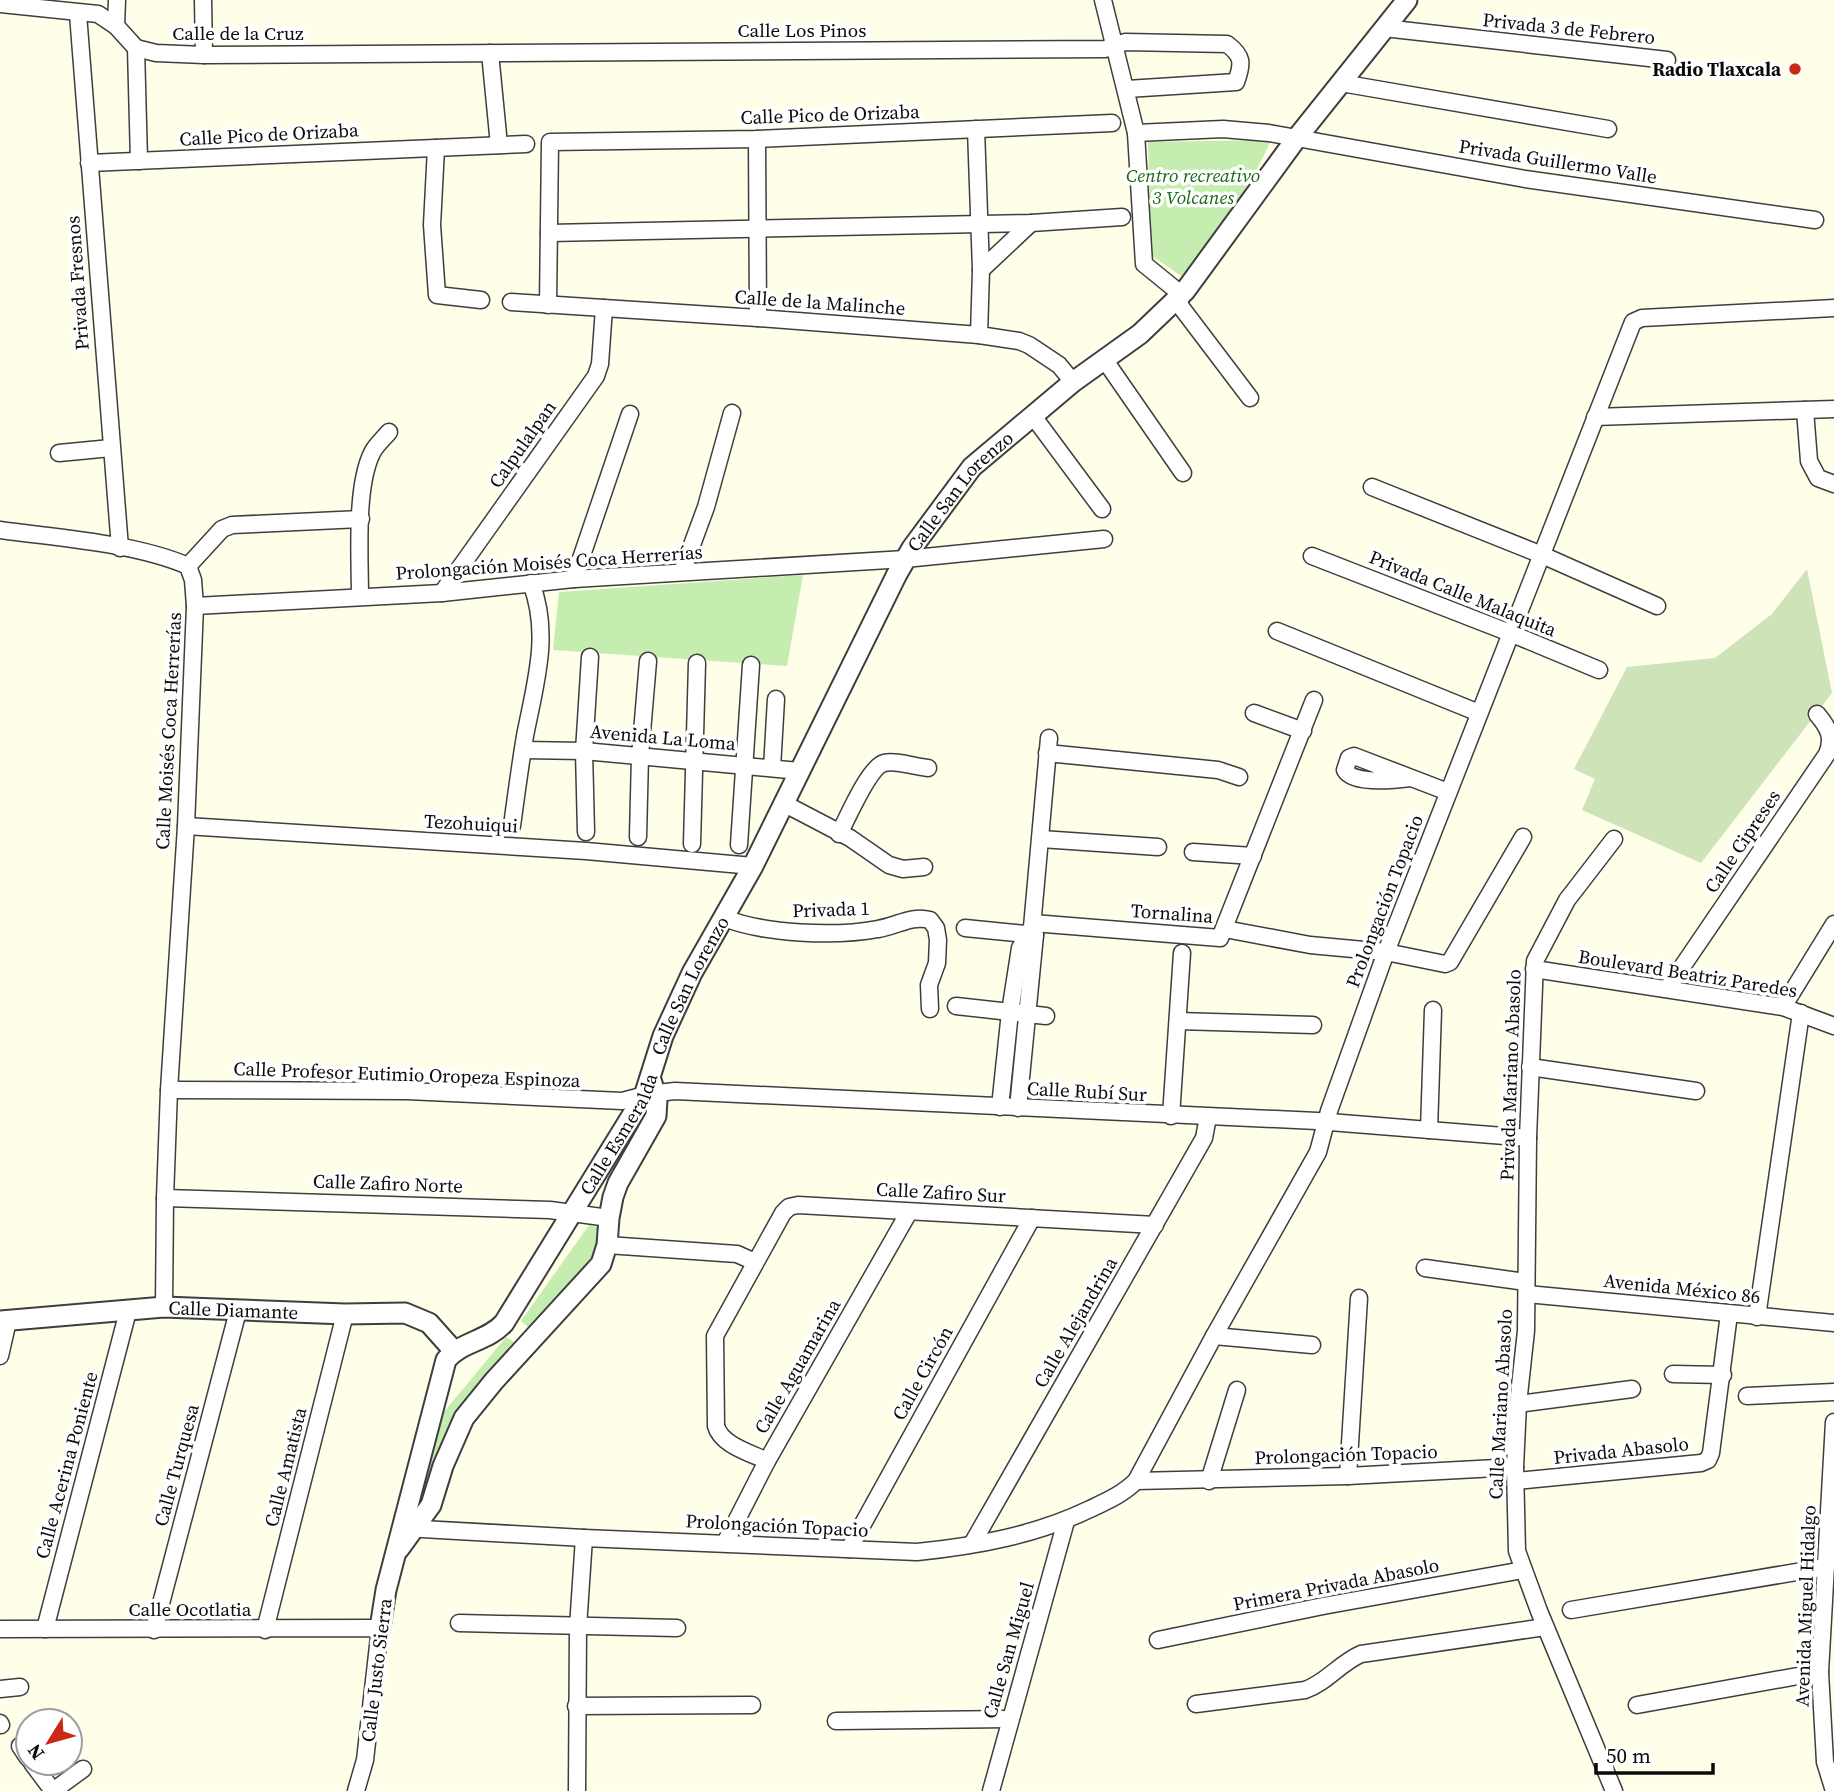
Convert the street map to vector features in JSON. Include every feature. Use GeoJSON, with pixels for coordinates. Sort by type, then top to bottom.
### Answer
{"type":"FeatureCollection","features":[{"type":"Feature","properties":{"kind":"street"},"geometry":{"type":"LineString","coordinates":[[117,0],[117,26]]}},
{"type":"Feature","properties":{"kind":"street"},"geometry":{"type":"LineString","coordinates":[[203,0],[204,55]]}},
{"type":"Feature","properties":{"kind":"street"},"geometry":{"type":"LineString","coordinates":[[1103,0],[1136,133],[1143,261],[1145,266],[1176,290],[1181,307],[1250,398]]}},
{"type":"Feature","properties":{"kind":"street","name":"Calle San Lorenzo"},"geometry":{"type":"LineString","coordinates":[[650,1090],[672,1015],[702,955],[753,866],[905,559],[972,467],[1073,382],[1140,334],[1196,278],[1296,139],[1407,0]]}},
{"type":"Feature","properties":{"kind":"street"},"geometry":{"type":"LineString","coordinates":[[0,4],[98,14],[117,26],[136,48],[139,161]]}},
{"type":"Feature","properties":{"kind":"street","name":"Privada Fresnos"},"geometry":{"type":"LineString","coordinates":[[78,14],[120,548]]}},
{"type":"Feature","properties":{"kind":"street","name":"Privada 3 de Febrero"},"geometry":{"type":"LineString","coordinates":[[1384,29],[1667,60]]}},
{"type":"Feature","properties":{"kind":"street","name":"Calle Los Pinos"},"geometry":{"type":"LineString","coordinates":[[489,53],[1091,49],[1125,42],[1227,44],[1237,52],[1242,66],[1236,82],[1126,89]]}},
{"type":"Feature","properties":{"kind":"street","name":"Calle de la Cruz"},"geometry":{"type":"LineString","coordinates":[[136,48],[156,53],[204,55],[489,53]]}},
{"type":"Feature","properties":{"kind":"street"},"geometry":{"type":"LineString","coordinates":[[489,53],[499,145]]}},
{"type":"Feature","properties":{"kind":"street"},"geometry":{"type":"LineString","coordinates":[[1341,83],[1608,129]]}},
{"type":"Feature","properties":{"kind":"street","name":"Calle Pico de Orizaba"},"geometry":{"type":"LineString","coordinates":[[549,233],[550,142],[757,139],[1112,123]]}},
{"type":"Feature","properties":{"kind":"street"},"geometry":{"type":"LineString","coordinates":[[976,129],[981,270],[979,335]]}},
{"type":"Feature","properties":{"kind":"street","name":"Privada Guillermo Valle"},"geometry":{"type":"LineString","coordinates":[[1136,133],[1223,129],[1269,133],[1525,178],[1815,220]]}},
{"type":"Feature","properties":{"kind":"street"},"geometry":{"type":"LineString","coordinates":[[757,139],[758,318]]}},
{"type":"Feature","properties":{"kind":"street","name":"Calle Pico de Orizaba"},"geometry":{"type":"LineString","coordinates":[[89,163],[526,144]]}},
{"type":"Feature","properties":{"kind":"street"},"geometry":{"type":"LineString","coordinates":[[436,148],[432,225],[437,295],[481,300]]}},
{"type":"Feature","properties":{"kind":"street"},"geometry":{"type":"LineString","coordinates":[[548,305],[549,233],[1031,223],[1122,217]]}},
{"type":"Feature","properties":{"kind":"street"},"geometry":{"type":"LineString","coordinates":[[981,270],[1031,223]]}},
{"type":"Feature","properties":{"kind":"street","name":"Calle de la Malinche"},"geometry":{"type":"LineString","coordinates":[[511,302],[979,335],[1029,345],[1059,365],[1073,382]]}},
{"type":"Feature","properties":{"kind":"street","name":"Calpulalpan"},"geometry":{"type":"LineString","coordinates":[[442,593],[596,376],[600,364],[604,308]]}},
{"type":"Feature","properties":{"kind":"street","name":"Prolongación Topacio"},"geometry":{"type":"LineString","coordinates":[[408,1528],[917,1552],[1013,1537],[1066,1521],[1113,1499],[1136,1481],[1318,1152],[1386,952],[1595,417],[1636,320],[1834,309]]}},
{"type":"Feature","properties":{"kind":"street"},"geometry":{"type":"LineString","coordinates":[[1104,359],[1183,473]]}},
{"type":"Feature","properties":{"kind":"street"},"geometry":{"type":"LineString","coordinates":[[1595,417],[1834,409]]}},
{"type":"Feature","properties":{"kind":"street"},"geometry":{"type":"LineString","coordinates":[[1805,410],[1809,461],[1818,478],[1834,484]]}},
{"type":"Feature","properties":{"kind":"street"},"geometry":{"type":"LineString","coordinates":[[682,572],[706,507],[732,413]]}},
{"type":"Feature","properties":{"kind":"street"},"geometry":{"type":"LineString","coordinates":[[574,579],[630,414]]}},
{"type":"Feature","properties":{"kind":"street"},"geometry":{"type":"LineString","coordinates":[[1033,416],[1102,509]]}},
{"type":"Feature","properties":{"kind":"street"},"geometry":{"type":"LineString","coordinates":[[360,597],[365,471],[372,452],[389,432]]}},
{"type":"Feature","properties":{"kind":"street"},"geometry":{"type":"LineString","coordinates":[[59,453],[111,449]]}},
{"type":"Feature","properties":{"kind":"street"},"geometry":{"type":"LineString","coordinates":[[1372,487],[1542,555],[1657,606]]}},
{"type":"Feature","properties":{"kind":"street"},"geometry":{"type":"LineString","coordinates":[[0,530],[120,548],[172,559],[188,566],[222,529],[232,525],[361,519]]}},
{"type":"Feature","properties":{"kind":"street","name":"Prolongación Moisés Coca Herrerías"},"geometry":{"type":"LineString","coordinates":[[195,606],[442,593],[574,579],[905,559],[1104,539]]}},
{"type":"Feature","properties":{"kind":"street","name":"Privada Calle Malaquita"},"geometry":{"type":"LineString","coordinates":[[1312,556],[1599,670]]}},
{"type":"Feature","properties":{"kind":"street","name":"Calle Moisés Coca Herrerías"},"geometry":{"type":"LineString","coordinates":[[164,1307],[169,1090],[186,826],[195,606],[193,580],[188,566]]}},
{"type":"Feature","properties":{"kind":"street"},"geometry":{"type":"LineString","coordinates":[[512,826],[541,652],[541,616],[531,583]]}},
{"type":"Feature","properties":{"kind":"street"},"geometry":{"type":"LineString","coordinates":[[1277,631],[1479,713]]}},
{"type":"Feature","properties":{"kind":"street"},"geometry":{"type":"LineString","coordinates":[[586,832],[584,751],[590,657]]}},
{"type":"Feature","properties":{"kind":"street"},"geometry":{"type":"LineString","coordinates":[[638,837],[640,756],[648,661]]}},
{"type":"Feature","properties":{"kind":"street"},"geometry":{"type":"LineString","coordinates":[[692,844],[697,663]]}},
{"type":"Feature","properties":{"kind":"street"},"geometry":{"type":"LineString","coordinates":[[739,845],[751,666]]}},
{"type":"Feature","properties":{"kind":"street"},"geometry":{"type":"LineString","coordinates":[[772,768],[776,699]]}},
{"type":"Feature","properties":{"kind":"street"},"geometry":{"type":"LineString","coordinates":[[1225,929],[1314,701]]}},
{"type":"Feature","properties":{"kind":"street"},"geometry":{"type":"LineString","coordinates":[[1254,713],[1303,731]]}},
{"type":"Feature","properties":{"kind":"street","name":"Calle Cipreses"},"geometry":{"type":"LineString","coordinates":[[1667,989],[1827,754],[1832,743],[1830,733],[1817,714]]}},
{"type":"Feature","properties":{"kind":"street"},"geometry":{"type":"LineString","coordinates":[[1000,1108],[1032,930],[1048,746],[1216,770],[1239,777]]}},
{"type":"Feature","properties":{"kind":"street","name":"Avenida La Loma"},"geometry":{"type":"LineString","coordinates":[[523,750],[584,751],[799,771]]}},
{"type":"Feature","properties":{"kind":"street"},"geometry":{"type":"LineString","coordinates":[[839,834],[879,765],[888,763],[928,768]]}},
{"type":"Feature","properties":{"kind":"street"},"geometry":{"type":"LineString","coordinates":[[1410,779],[1448,792]]}},
{"type":"Feature","properties":{"kind":"street"},"geometry":{"type":"LineString","coordinates":[[783,803],[895,867],[924,867]]}},
{"type":"Feature","properties":{"kind":"street","name":"Tezohuiqui"},"geometry":{"type":"LineString","coordinates":[[186,826],[586,851],[753,866]]}},
{"type":"Feature","properties":{"kind":"street","name":"Tornalina"},"geometry":{"type":"LineString","coordinates":[[965,928],[1215,939],[1221,937],[1225,929],[1310,945],[1386,952],[1438,964],[1450,962],[1523,837]]}},
{"type":"Feature","properties":{"kind":"street"},"geometry":{"type":"LineString","coordinates":[[1041,839],[1158,847]]}},
{"type":"Feature","properties":{"kind":"street","name":"Privada Mariano Abasolo"},"geometry":{"type":"LineString","coordinates":[[1526,1288],[1530,1067],[1537,952],[1567,900],[1614,839]]}},
{"type":"Feature","properties":{"kind":"street"},"geometry":{"type":"LineString","coordinates":[[1193,852],[1253,856]]}},
{"type":"Feature","properties":{"kind":"street","name":"Privada 1"},"geometry":{"type":"LineString","coordinates":[[724,918],[742,925],[794,933],[864,931],[920,917],[930,920],[936,928],[938,940],[937,963],[929,985],[930,1009]]}},
{"type":"Feature","properties":{"kind":"street"},"geometry":{"type":"LineString","coordinates":[[1783,1007],[1834,924]]}},
{"type":"Feature","properties":{"kind":"street"},"geometry":{"type":"LineString","coordinates":[[1171,1116],[1182,953]]}},
{"type":"Feature","properties":{"kind":"street","name":"Boulevard Beatriz Paredes"},"geometry":{"type":"LineString","coordinates":[[1534,969],[1783,1007],[1834,1026]]}},
{"type":"Feature","properties":{"kind":"street"},"geometry":{"type":"LineString","coordinates":[[956,1006],[1046,1016]]}},
{"type":"Feature","properties":{"kind":"street"},"geometry":{"type":"LineString","coordinates":[[1429,1130],[1433,1010]]}},
{"type":"Feature","properties":{"kind":"street"},"geometry":{"type":"LineString","coordinates":[[1017,1108],[1018,1013]]}},
{"type":"Feature","properties":{"kind":"street"},"geometry":{"type":"LineString","coordinates":[[1757,1317],[1801,1013]]}},
{"type":"Feature","properties":{"kind":"street"},"geometry":{"type":"LineString","coordinates":[[1178,1021],[1313,1025]]}},
{"type":"Feature","properties":{"kind":"street"},"geometry":{"type":"LineString","coordinates":[[1530,1067],[1696,1091]]}},
{"type":"Feature","properties":{"kind":"street","name":"Calle Profesor Eutimio Oropeza Espinoza"},"geometry":{"type":"LineString","coordinates":[[169,1090],[407,1091],[622,1101],[650,1090]]}},
{"type":"Feature","properties":{"kind":"street","name":"Calle Rubí Sur"},"geometry":{"type":"LineString","coordinates":[[650,1090],[1326,1122],[1528,1138]]}},
{"type":"Feature","properties":{"kind":"street","name":"Calle Esmeralda"},"geometry":{"type":"LineString","coordinates":[[454,1351],[493,1334],[504,1324],[650,1090]]}},
{"type":"Feature","properties":{"kind":"street","name":"Calle Esmeralda"},"geometry":{"type":"LineString","coordinates":[[408,1528],[431,1505],[464,1418],[485,1391],[596,1271],[607,1245],[609,1218],[618,1183],[656,1116],[650,1090]]}},
{"type":"Feature","properties":{"kind":"street","name":"Calle Alejandrina"},"geometry":{"type":"LineString","coordinates":[[972,1544],[1204,1138],[1208,1117]]}},
{"type":"Feature","properties":{"kind":"street","name":"Calle Zafiro Norte"},"geometry":{"type":"LineString","coordinates":[[165,1198],[550,1210],[609,1218]]}},
{"type":"Feature","properties":{"kind":"street","name":"Calle Zafiro Sur"},"geometry":{"type":"LineString","coordinates":[[755,1262],[783,1213],[793,1205],[1155,1225]]}},
{"type":"Feature","properties":{"kind":"street","name":"Calle Aguamarina"},"geometry":{"type":"LineString","coordinates":[[725,1543],[768,1461],[909,1212]]}},
{"type":"Feature","properties":{"kind":"street","name":"Calle Circón"},"geometry":{"type":"LineString","coordinates":[[849,1549],[1032,1218]]}},
{"type":"Feature","properties":{"kind":"street"},"geometry":{"type":"LineString","coordinates":[[607,1245],[737,1254],[755,1262],[715,1336],[716,1426],[722,1438],[768,1461]]}},
{"type":"Feature","properties":{"kind":"street"},"geometry":{"type":"LineString","coordinates":[[1425,1268],[1526,1288]]}},
{"type":"Feature","properties":{"kind":"street","name":"Avenida México 86"},"geometry":{"type":"LineString","coordinates":[[1526,1288],[1729,1314],[1834,1323]]}},
{"type":"Feature","properties":{"kind":"street","name":"Calle Mariano Abasolo"},"geometry":{"type":"LineString","coordinates":[[1526,1288],[1524,1359],[1518,1404],[1516,1547],[1545,1627],[1614,1791]]}},
{"type":"Feature","properties":{"kind":"street"},"geometry":{"type":"LineString","coordinates":[[1348,1476],[1359,1298]]}},
{"type":"Feature","properties":{"kind":"street","name":"Calle Diamante"},"geometry":{"type":"LineString","coordinates":[[4,1321],[164,1307],[345,1314],[405,1313],[416,1316],[435,1328],[454,1351]]}},
{"type":"Feature","properties":{"kind":"street","name":"Calle Acerina Poniente"},"geometry":{"type":"LineString","coordinates":[[45,1629],[128,1311]]}},
{"type":"Feature","properties":{"kind":"street","name":"Calle Turquesa"},"geometry":{"type":"LineString","coordinates":[[154,1630],[238,1311]]}},
{"type":"Feature","properties":{"kind":"street","name":"Calle Amatista"},"geometry":{"type":"LineString","coordinates":[[265,1630],[345,1314]]}},
{"type":"Feature","properties":{"kind":"street","name":"Privada Abasolo"},"geometry":{"type":"LineString","coordinates":[[1516,1474],[1704,1462],[1711,1453],[1729,1314]]}},
{"type":"Feature","properties":{"kind":"street"},"geometry":{"type":"LineString","coordinates":[[0,1356],[4,1321]]}},
{"type":"Feature","properties":{"kind":"street"},"geometry":{"type":"LineString","coordinates":[[504,1324],[529,1343]]}},
{"type":"Feature","properties":{"kind":"street"},"geometry":{"type":"LineString","coordinates":[[1214,1336],[1312,1345]]}},
{"type":"Feature","properties":{"kind":"street"},"geometry":{"type":"LineString","coordinates":[[408,1528],[443,1367],[454,1351]]}},
{"type":"Feature","properties":{"kind":"street"},"geometry":{"type":"LineString","coordinates":[[1673,1374],[1723,1375]]}},
{"type":"Feature","properties":{"kind":"street"},"geometry":{"type":"LineString","coordinates":[[1518,1404],[1632,1389]]}},
{"type":"Feature","properties":{"kind":"street"},"geometry":{"type":"LineString","coordinates":[[1209,1481],[1237,1390]]}},
{"type":"Feature","properties":{"kind":"street"},"geometry":{"type":"LineString","coordinates":[[1747,1396],[1834,1392]]}},
{"type":"Feature","properties":{"kind":"street","name":"Avenida Miguel Hidalgo"},"geometry":{"type":"LineString","coordinates":[[1834,1422],[1826,1567],[1830,1607],[1820,1672],[1828,1718],[1825,1762],[1834,1791]]}},
{"type":"Feature","properties":{"kind":"street","name":"Prolongación Topacio"},"geometry":{"type":"LineString","coordinates":[[1136,1481],[1516,1474]]}},
{"type":"Feature","properties":{"kind":"street","name":"Calle San Miguel"},"geometry":{"type":"LineString","coordinates":[[991,1791],[1066,1521]]}},
{"type":"Feature","properties":{"kind":"street","name":"Calle Justo Sierra"},"geometry":{"type":"LineString","coordinates":[[356,1791],[365,1760],[386,1590],[408,1528]]}},
{"type":"Feature","properties":{"kind":"street"},"geometry":{"type":"LineString","coordinates":[[577,1791],[578,1627],[584,1538]]}},
{"type":"Feature","properties":{"kind":"street"},"geometry":{"type":"LineString","coordinates":[[1571,1610],[1826,1567]]}},
{"type":"Feature","properties":{"kind":"street","name":"Primera Privada Abasolo"},"geometry":{"type":"LineString","coordinates":[[1157,1640],[1323,1606],[1523,1570]]}},
{"type":"Feature","properties":{"kind":"street"},"geometry":{"type":"LineString","coordinates":[[459,1623],[677,1628]]}},
{"type":"Feature","properties":{"kind":"street"},"geometry":{"type":"LineString","coordinates":[[1196,1704],[1305,1690],[1319,1684],[1346,1662],[1361,1654],[1545,1627]]}},
{"type":"Feature","properties":{"kind":"street","name":"Calle Ocotlatia"},"geometry":{"type":"LineString","coordinates":[[0,1629],[380,1628]]}},
{"type":"Feature","properties":{"kind":"street"},"geometry":{"type":"LineString","coordinates":[[1637,1705],[1820,1672]]}},
{"type":"Feature","properties":{"kind":"street"},"geometry":{"type":"LineString","coordinates":[[0,1689],[20,1687]]}},
{"type":"Feature","properties":{"kind":"street"},"geometry":{"type":"LineString","coordinates":[[576,1706],[752,1705]]}},
{"type":"Feature","properties":{"kind":"street"},"geometry":{"type":"LineString","coordinates":[[836,1721],[1010,1719]]}},
{"type":"Feature","properties":{"kind":"street"},"geometry":{"type":"LineString","coordinates":[[53,1791],[72,1777]]}},
{"type":"Feature","properties":{"kind":"green space","name":"Centro recreativo 3 Volcanes"},"geometry":{"type":"Polygon","coordinates":[[[1271,140],[1231,211],[1206,247],[1181,276],[1151,255],[1148,142],[1271,140]]]}},
{"type":"Feature","properties":{"kind":"green space"},"geometry":{"type":"Polygon","coordinates":[[[1807,569],[1832,693],[1701,863],[1582,810],[1595,779],[1574,769],[1627,667],[1715,658],[1772,614],[1807,569]]]}},
{"type":"Feature","properties":{"kind":"green space"},"geometry":{"type":"Polygon","coordinates":[[[803,575],[787,666],[553,650],[559,592],[803,575]]]}},
{"type":"Feature","properties":{"kind":"green space"},"geometry":{"type":"Polygon","coordinates":[[[589,1225],[606,1229],[605,1247],[535,1333],[521,1321],[589,1225]]]}},
{"type":"Feature","properties":{"kind":"green space"},"geometry":{"type":"Polygon","coordinates":[[[506,1337],[523,1348],[458,1430],[420,1499],[443,1413],[506,1337]]]}},
{"type":"Feature","properties":{"kind":"place","name":"Radio Tlaxcala"},"geometry":{"type":"Point","coordinates":[1795,69]}}]}
